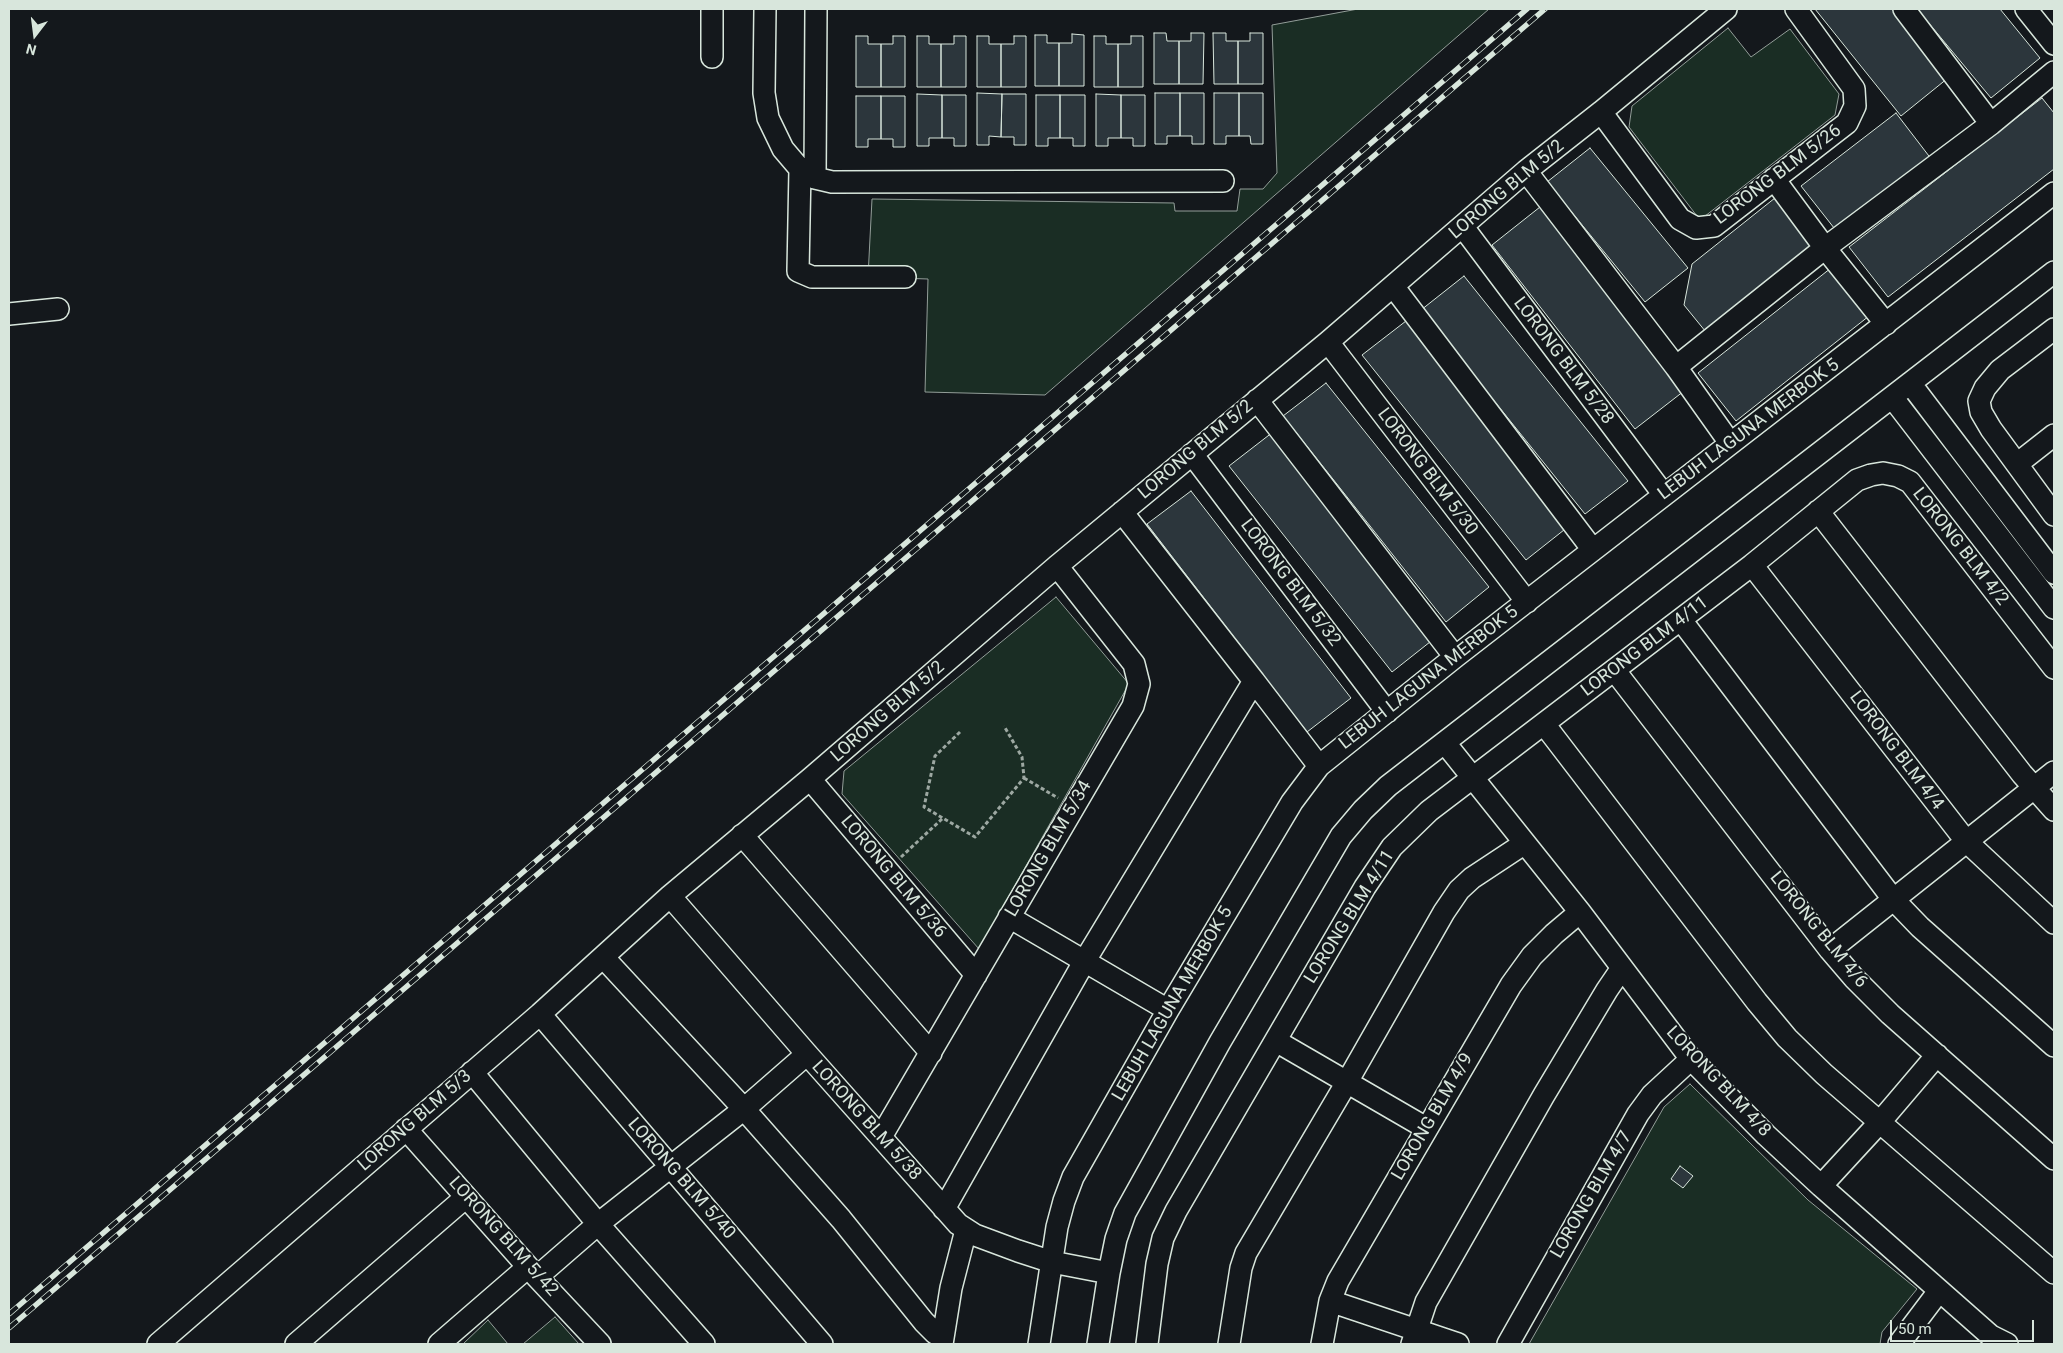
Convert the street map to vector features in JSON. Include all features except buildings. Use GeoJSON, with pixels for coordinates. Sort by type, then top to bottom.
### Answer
{"type":"FeatureCollection","features":[{"type":"Feature","properties":{"kind":"street"},"geometry":{"type":"LineString","coordinates":[[712,9],[712,57]]}},
{"type":"Feature","properties":{"kind":"street"},"geometry":{"type":"LineString","coordinates":[[765,9],[764,93],[768,118],[783,149],[808,173],[832,182],[1223,181]]}},
{"type":"Feature","properties":{"kind":"street"},"geometry":{"type":"LineString","coordinates":[[816,9],[808,173],[798,272],[812,277],[905,277]]}},
{"type":"Feature","properties":{"kind":"street","name":"LORONG BLM 5/2"},"geometry":{"type":"LineString","coordinates":[[670,896],[810,779],[1057,566],[1328,342],[1526,171],[1726,9]]}},
{"type":"Feature","properties":{"kind":"street","name":"LORONG BLM 5/26"},"geometry":{"type":"LineString","coordinates":[[1601,112],[1680,219],[1696,228],[1714,226],[1847,123],[1855,106],[1854,90],[1796,9]]}},
{"type":"Feature","properties":{"kind":"street"},"geometry":{"type":"LineString","coordinates":[[1904,9],[1991,124]]}},
{"type":"Feature","properties":{"kind":"street"},"geometry":{"type":"LineString","coordinates":[[2026,9],[2054,44]]}},
{"type":"Feature","properties":{"kind":"street"},"geometry":{"type":"LineString","coordinates":[[1676,367],[1826,248],[1991,124],[2054,72]]}},
{"type":"Feature","properties":{"kind":"street"},"geometry":{"type":"LineString","coordinates":[[1526,171],[1676,367],[1730,444]]}},
{"type":"Feature","properties":{"kind":"street"},"geometry":{"type":"LineString","coordinates":[[1774,179],[1886,324]]}},
{"type":"Feature","properties":{"kind":"street","name":"LEBUH LAGUNA MERBOK 5"},"geometry":{"type":"LineString","coordinates":[[1039,1344],[1057,1227],[1073,1177],[1168,1010],[1292,802],[1319,766],[1454,657],[2054,193]]}},
{"type":"Feature","properties":{"kind":"street","name":"LORONG BLM 5/28"},"geometry":{"type":"LineString","coordinates":[[1463,227],[1664,495]]}},
{"type":"Feature","properties":{"kind":"street"},"geometry":{"type":"LineString","coordinates":[[1098,1344],[1116,1238],[1125,1213],[1220,1042],[1341,836],[1363,810],[1388,786],[2054,272]]}},
{"type":"Feature","properties":{"kind":"street"},"geometry":{"type":"LineString","coordinates":[[1393,286],[1593,550]]}},
{"type":"Feature","properties":{"kind":"street"},"geometry":{"type":"LineString","coordinates":[[9,314],[58,309]]}},
{"type":"Feature","properties":{"kind":"street"},"geometry":{"type":"LineString","coordinates":[[2054,329],[2000,370],[1984,388],[1979,402],[1981,412],[1991,429],[2054,515]]}},
{"type":"Feature","properties":{"kind":"street","name":"LORONG BLM 5/30"},"geometry":{"type":"LineString","coordinates":[[1328,342],[1527,602]]}},
{"type":"Feature","properties":{"kind":"street"},"geometry":{"type":"LineString","coordinates":[[1910,383],[2054,573]]}},
{"type":"Feature","properties":{"kind":"street"},"geometry":{"type":"LineString","coordinates":[[1892,398],[2054,608]]}},
{"type":"Feature","properties":{"kind":"street"},"geometry":{"type":"LineString","coordinates":[[1257,400],[1454,657]]}},
{"type":"Feature","properties":{"kind":"street"},"geometry":{"type":"LineString","coordinates":[[2017,464],[2054,435]]}},
{"type":"Feature","properties":{"kind":"street","name":"LORONG BLM 5/32"},"geometry":{"type":"LineString","coordinates":[[1192,454],[1387,712]]}},
{"type":"Feature","properties":{"kind":"street","name":"LORONG BLM 4/2"},"geometry":{"type":"LineString","coordinates":[[1752,565],[1858,480],[1883,473],[1898,476],[1910,482],[2054,668]]}},
{"type":"Feature","properties":{"kind":"street"},"geometry":{"type":"LineString","coordinates":[[1818,511],[2034,788],[2054,810]]}},
{"type":"Feature","properties":{"kind":"street"},"geometry":{"type":"LineString","coordinates":[[1122,512],[1319,766]]}},
{"type":"Feature","properties":{"kind":"street","name":"LORONG BLM 4/11"},"geometry":{"type":"LineString","coordinates":[[1147,1344],[1157,1264],[1163,1238],[1176,1211],[1365,887],[1392,847],[1429,811],[1752,565]]}},
{"type":"Feature","properties":{"kind":"street","name":"LORONG BLM 4/4"},"geometry":{"type":"LineString","coordinates":[[1752,565],[1966,841],[2054,923]]}},
{"type":"Feature","properties":{"kind":"street","name":"LORONG BLM 5/34"},"geometry":{"type":"LineString","coordinates":[[881,1137],[1133,706],[1139,684],[1134,664],[1057,566]]}},
{"type":"Feature","properties":{"kind":"street"},"geometry":{"type":"LineString","coordinates":[[1680,620],[1894,899],[1927,934],[2054,1046]]}},
{"type":"Feature","properties":{"kind":"street","name":"LORONG BLM 4/6"},"geometry":{"type":"LineString","coordinates":[[1614,671],[1830,950],[1854,978],[1890,1014],[2054,1159]]}},
{"type":"Feature","properties":{"kind":"street"},"geometry":{"type":"LineString","coordinates":[[944,1209],[1084,962],[1254,682]]}},
{"type":"Feature","properties":{"kind":"street"},"geometry":{"type":"LineString","coordinates":[[1544,724],[1781,1031],[1824,1074],[2054,1273]]}},
{"type":"Feature","properties":{"kind":"street","name":"LORONG BLM 4/8"},"geometry":{"type":"LineString","coordinates":[[1445,743],[1580,912],[1691,1059],[1766,1136],[1995,1341]]}},
{"type":"Feature","properties":{"kind":"street"},"geometry":{"type":"LineString","coordinates":[[1830,950],[2054,772]]}},
{"type":"Feature","properties":{"kind":"street","name":"LORONG BLM 5/36"},"geometry":{"type":"LineString","coordinates":[[810,779],[976,974]]}},
{"type":"Feature","properties":{"kind":"street"},"geometry":{"type":"LineString","coordinates":[[742,835],[931,1053]]}},
{"type":"Feature","properties":{"kind":"street"},"geometry":{"type":"LineString","coordinates":[[1229,1344],[1241,1268],[1246,1253],[1348,1082],[1405,978],[1459,890],[1472,878],[1525,843]]}},
{"type":"Feature","properties":{"kind":"street","name":"LORONG BLM 5/38"},"geometry":{"type":"LineString","coordinates":[[670,896],[806,1054],[944,1209],[966,1230],[1000,1245],[1052,1262],[1109,1273]]}},
{"type":"Feature","properties":{"kind":"street","name":"LORONG BLM 5/3"},"geometry":{"type":"LineString","coordinates":[[161,1343],[540,1014],[670,896]]}},
{"type":"Feature","properties":{"kind":"street","name":"LORONG BLM 4/9"},"geometry":{"type":"LineString","coordinates":[[1322,1344],[1330,1301],[1338,1281],[1511,985],[1554,934],[1580,912]]}},
{"type":"Feature","properties":{"kind":"street"},"geometry":{"type":"LineString","coordinates":[[1009,917],[1168,1010]]}},
{"type":"Feature","properties":{"kind":"street"},"geometry":{"type":"LineString","coordinates":[[603,957],[744,1109],[841,1219],[924,1322],[942,1341]]}},
{"type":"Feature","properties":{"kind":"street"},"geometry":{"type":"LineString","coordinates":[[1414,1337],[1426,1302],[1539,1103],[1622,968]]}},
{"type":"Feature","properties":{"kind":"street","name":"LORONG BLM 5/40"},"geometry":{"type":"LineString","coordinates":[[540,1014],[822,1344]]}},
{"type":"Feature","properties":{"kind":"street"},"geometry":{"type":"LineString","coordinates":[[1276,1041],[1426,1128]]}},
{"type":"Feature","properties":{"kind":"street"},"geometry":{"type":"LineString","coordinates":[[439,1344],[671,1167],[744,1109],[806,1054]]}},
{"type":"Feature","properties":{"kind":"street"},"geometry":{"type":"LineString","coordinates":[[1821,1186],[1880,1122],[1936,1055]]}},
{"type":"Feature","properties":{"kind":"street","name":"LORONG BLM 4/7"},"geometry":{"type":"LineString","coordinates":[[1508,1344],[1638,1114],[1652,1095],[1691,1059]]}},
{"type":"Feature","properties":{"kind":"street"},"geometry":{"type":"LineString","coordinates":[[472,1072],[598,1224],[704,1344]]}},
{"type":"Feature","properties":{"kind":"street","name":"LORONG BLM 5/42"},"geometry":{"type":"LineString","coordinates":[[406,1129],[533,1272],[600,1344]]}},
{"type":"Feature","properties":{"kind":"street"},"geometry":{"type":"LineString","coordinates":[[296,1344],[466,1197]]}},
{"type":"Feature","properties":{"kind":"street"},"geometry":{"type":"LineString","coordinates":[[942,1341],[951,1288],[966,1230]]}},
{"type":"Feature","properties":{"kind":"street"},"geometry":{"type":"LineString","coordinates":[[1898,1344],[1940,1291]]}},
{"type":"Feature","properties":{"kind":"street"},"geometry":{"type":"LineString","coordinates":[[1330,1301],[1414,1337],[1458,1344]]}},
{"type":"Feature","properties":{"kind":"path"},"geometry":{"type":"LineString","coordinates":[[960,732],[936,756],[924,807],[974,837],[1024,778],[1022,757],[1004,726]]}},
{"type":"Feature","properties":{"kind":"path"},"geometry":{"type":"LineString","coordinates":[[1024,778],[1074,808]]}},
{"type":"Feature","properties":{"kind":"path"},"geometry":{"type":"LineString","coordinates":[[886,870],[943,818]]}},
{"type":"Feature","properties":{"kind":"green space"},"geometry":{"type":"Polygon","coordinates":[[[1358,9],[1489,9],[1045,395],[925,392],[928,279],[868,277],[872,199],[1174,203],[1175,211],[1237,211],[1240,189],[1263,189],[1277,173],[1272,25],[1358,9]]]}},
{"type":"Feature","properties":{"kind":"green space"},"geometry":{"type":"Polygon","coordinates":[[[1728,28],[1751,57],[1790,29],[1839,94],[1835,115],[1700,220],[1629,127],[1632,106],[1728,28]]]}},
{"type":"Feature","properties":{"kind":"green space"},"geometry":{"type":"Polygon","coordinates":[[[1056,597],[1129,684],[979,949],[842,794],[844,771],[1056,597]]]}},
{"type":"Feature","properties":{"kind":"green space"},"geometry":{"type":"Polygon","coordinates":[[[1690,1084],[1808,1200],[1917,1289],[1882,1332],[1880,1344],[1529,1344],[1664,1107],[1690,1084]]]}},
{"type":"Feature","properties":{"kind":"green space"},"geometry":{"type":"Polygon","coordinates":[[[555,1317],[579,1344],[523,1344],[555,1317]]]}},
{"type":"Feature","properties":{"kind":"green space"},"geometry":{"type":"Polygon","coordinates":[[[488,1320],[508,1344],[463,1344],[488,1320]]]}},
{"type":"Feature","properties":{"kind":"railway"},"geometry":{"type":"LineString","coordinates":[[9,1314],[1527,9]]}},
{"type":"Feature","properties":{"kind":"railway"},"geometry":{"type":"LineString","coordinates":[[9,1328],[1545,9]]}}]}
